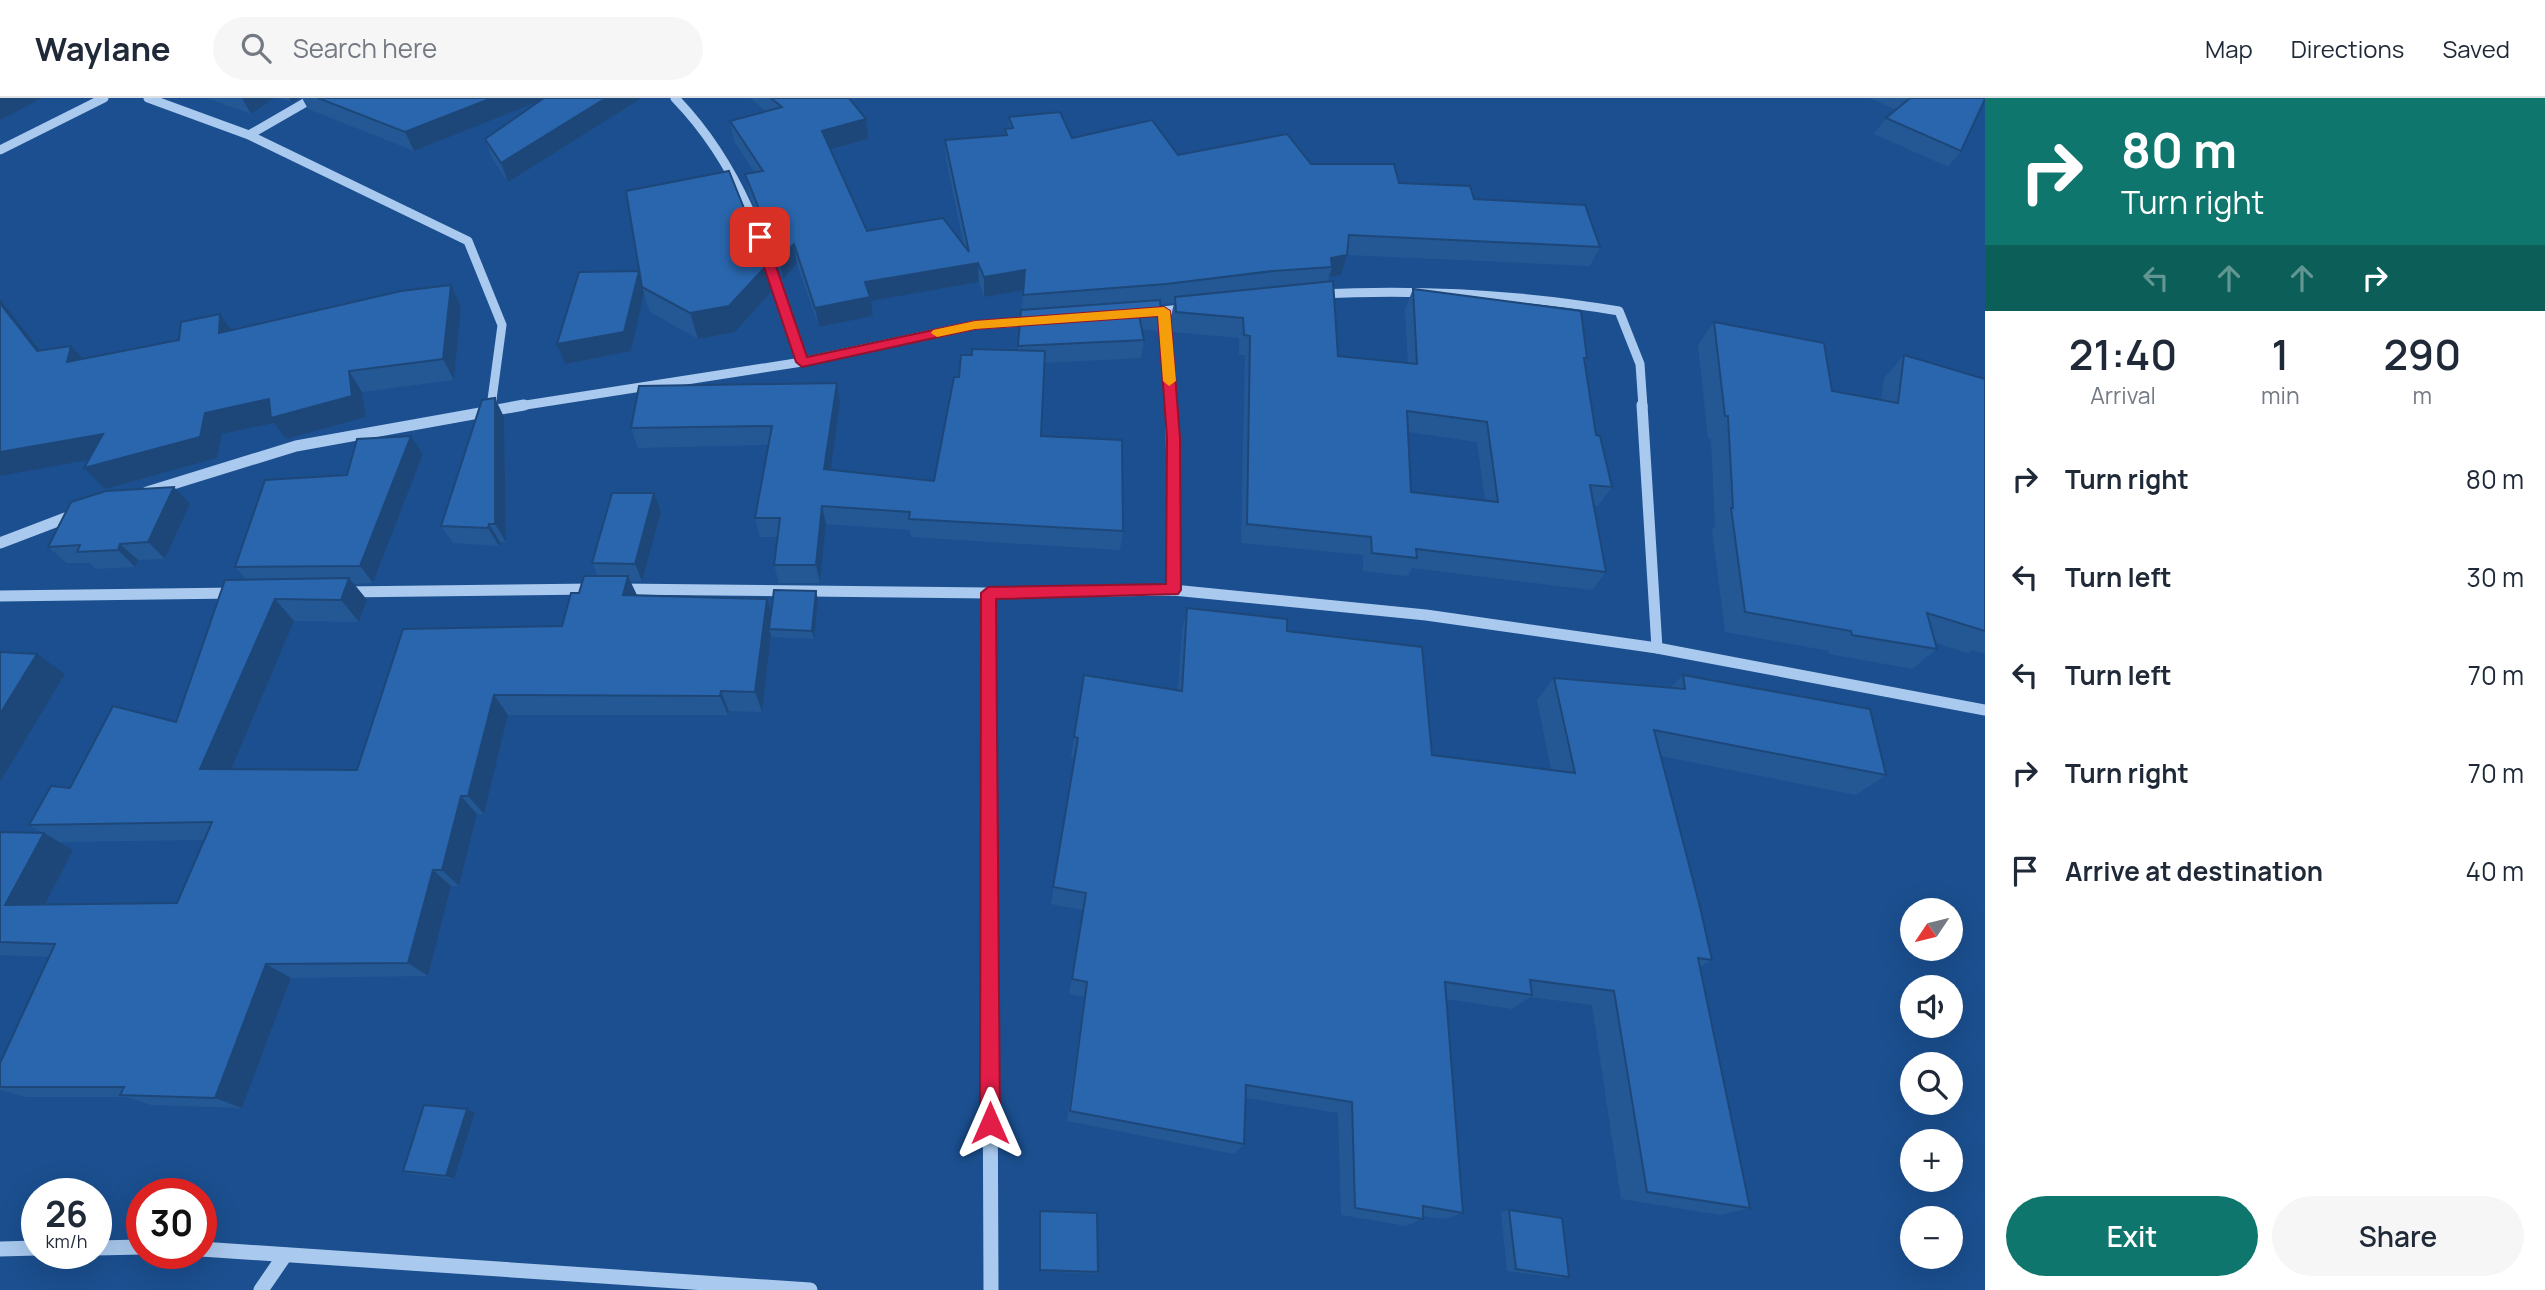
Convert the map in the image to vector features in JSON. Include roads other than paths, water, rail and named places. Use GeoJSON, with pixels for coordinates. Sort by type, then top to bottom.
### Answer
{"type":"FeatureCollection","features":[{"type":"Feature","properties":{"kind":"street"},"geometry":{"type":"LineString","coordinates":[[0,150],[104,98]]}},
{"type":"Feature","properties":{"kind":"street"},"geometry":{"type":"LineString","coordinates":[[148,98],[249,135],[468,241],[502,325],[491,410]]}},
{"type":"Feature","properties":{"kind":"street"},"geometry":{"type":"LineString","coordinates":[[249,135],[313,98]]}},
{"type":"Feature","properties":{"kind":"street"},"geometry":{"type":"LineString","coordinates":[[675,98],[693,114],[723,159],[752,212],[802,362]]}},
{"type":"Feature","properties":{"kind":"street"},"geometry":{"type":"LineString","coordinates":[[1308,295],[1387,290],[1558,299],[1619,311],[1640,364],[1657,648]]}},
{"type":"Feature","properties":{"kind":"street"},"geometry":{"type":"LineString","coordinates":[[1139,313],[1203,306]]}},
{"type":"Feature","properties":{"kind":"street"},"geometry":{"type":"LineString","coordinates":[[1164,311],[1173,438],[1173,590]]}},
{"type":"Feature","properties":{"kind":"street"},"geometry":{"type":"LineString","coordinates":[[138,495],[296,446],[491,410],[802,362],[975,325],[1049,320]]}},
{"type":"Feature","properties":{"kind":"street"},"geometry":{"type":"LineString","coordinates":[[0,543],[86,511]]}},
{"type":"Feature","properties":{"kind":"street"},"geometry":{"type":"LineString","coordinates":[[331,592],[594,589],[988,593],[1173,590],[1426,615],[1657,648],[1985,710]]}},
{"type":"Feature","properties":{"kind":"street"},"geometry":{"type":"LineString","coordinates":[[0,596],[248,593]]}},
{"type":"Feature","properties":{"kind":"street"},"geometry":{"type":"LineString","coordinates":[[988,593],[991,1290]]}},
{"type":"Feature","properties":{"kind":"street"},"geometry":{"type":"LineString","coordinates":[[0,1249],[21,1248]]}},
{"type":"Feature","properties":{"kind":"street"},"geometry":{"type":"LineString","coordinates":[[217,1250],[810,1290]]}},
{"type":"Feature","properties":{"kind":"street"},"geometry":{"type":"LineString","coordinates":[[261,1290],[285,1255]]}}]}
